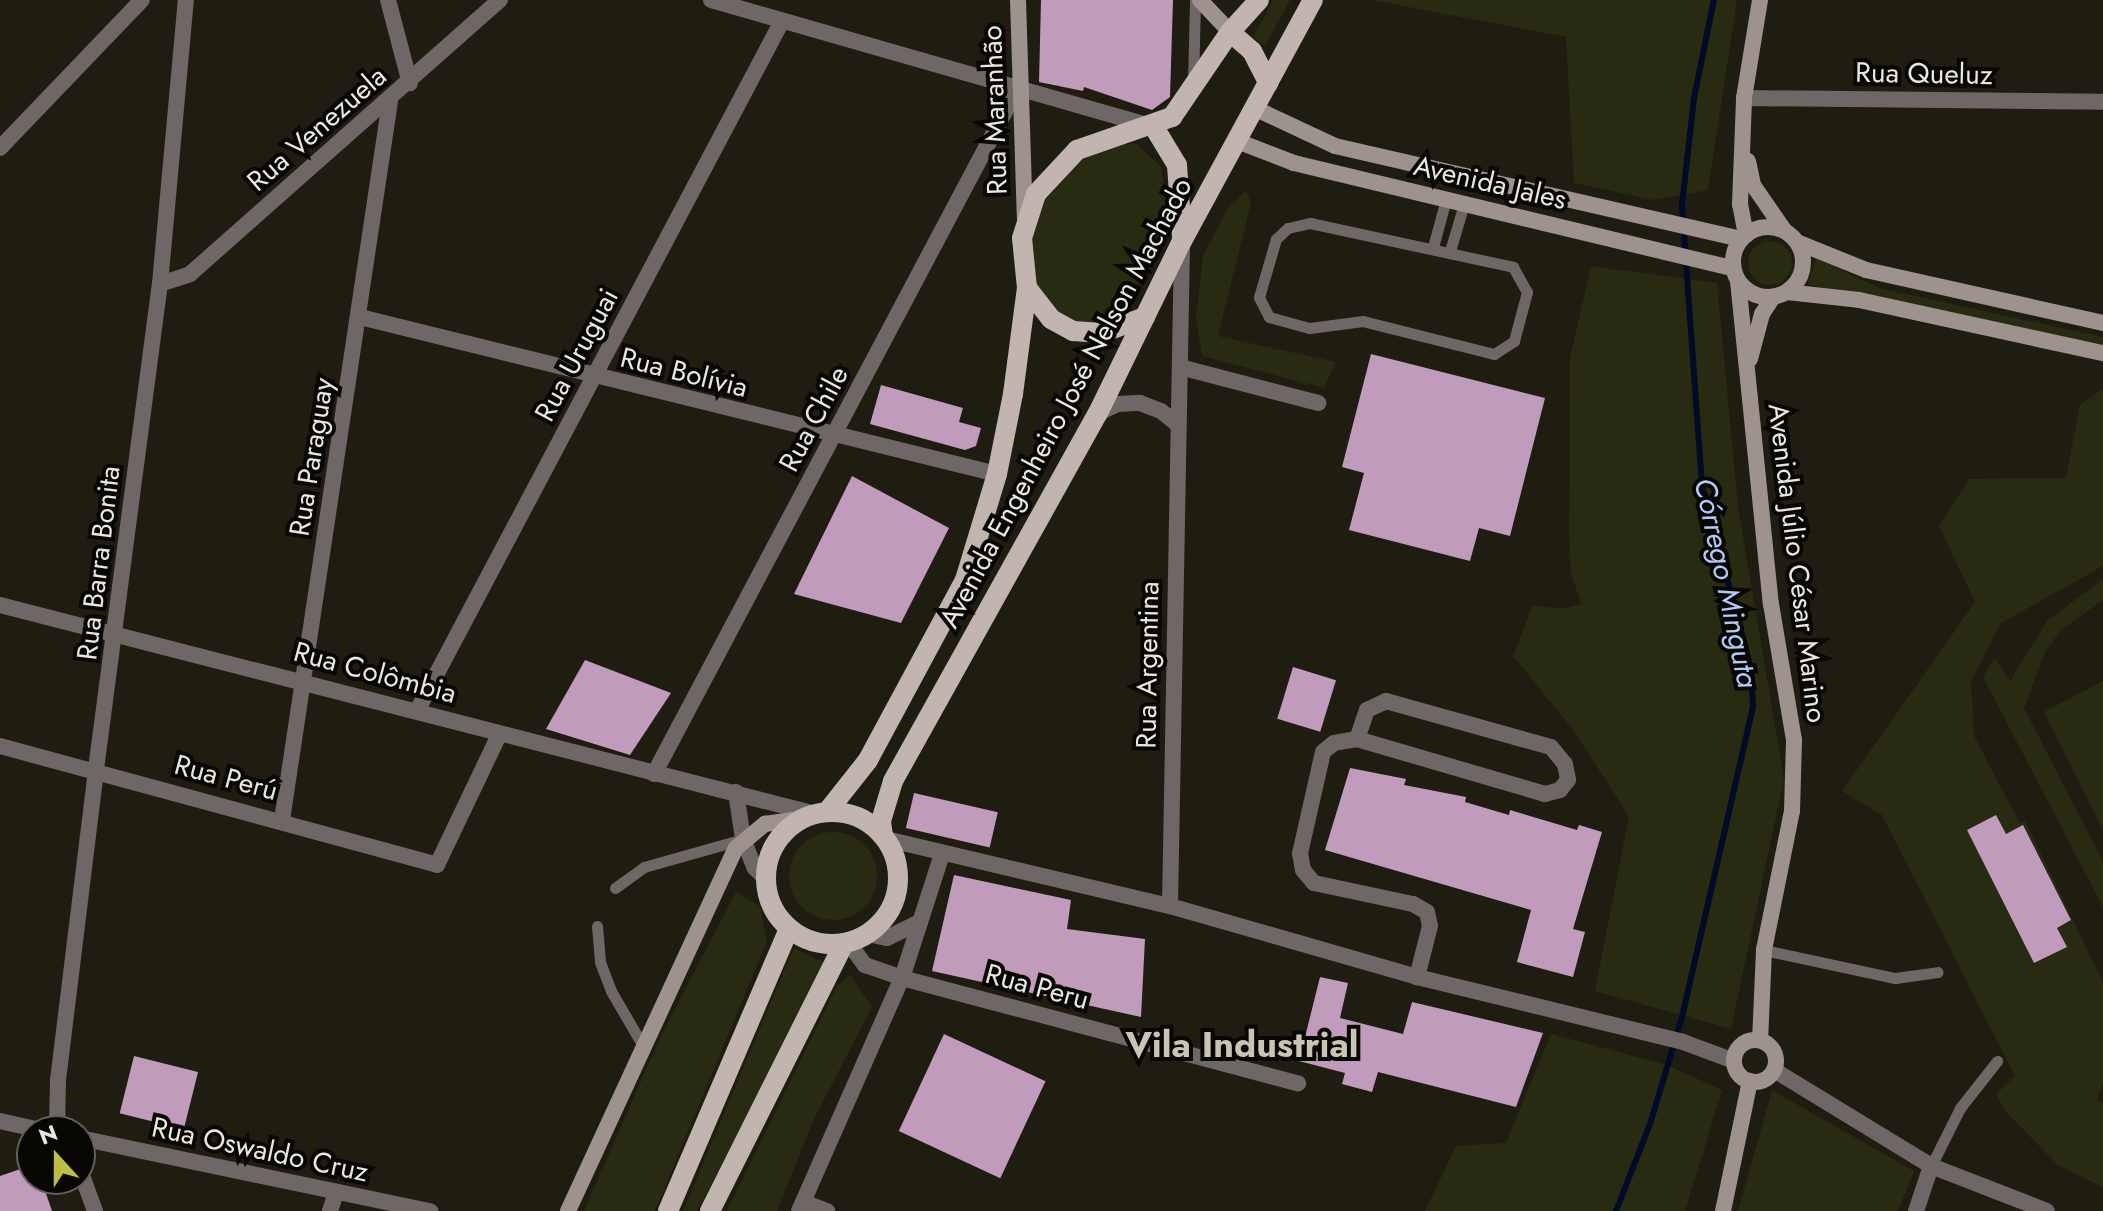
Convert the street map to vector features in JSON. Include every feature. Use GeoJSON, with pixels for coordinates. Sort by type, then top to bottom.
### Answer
{"type":"FeatureCollection","features":[{"type":"Feature","properties":{"kind":"main road"},"geometry":{"type":"LineString","coordinates":[[1025,219],[1050,174],[1077,150],[1154,127],[1182,108],[1230,32],[1259,0]]}},
{"type":"Feature","properties":{"kind":"main road","name":"Avenida Engenheiro José Nelson Machado"},"geometry":{"type":"LineString","coordinates":[[885,838],[881,821],[893,781],[1098,413],[1182,241],[1313,0]]}},
{"type":"Feature","properties":{"kind":"main road"},"geometry":{"type":"LineString","coordinates":[[1230,32],[1252,51],[1268,83]]}},
{"type":"Feature","properties":{"kind":"main road"},"geometry":{"type":"LineString","coordinates":[[1154,127],[1177,165],[1182,241]]}},
{"type":"Feature","properties":{"kind":"main road","name":"Avenida Engenheiro José Nelson Machado"},"geometry":{"type":"LineString","coordinates":[[816,815],[868,760],[965,580],[997,474],[1027,288],[1025,219]]}},
{"type":"Feature","properties":{"kind":"main road"},"geometry":{"type":"LineString","coordinates":[[1027,288],[1051,319],[1073,331],[1102,333],[1145,317]]}},
{"type":"Feature","properties":{"kind":"main road"},"geometry":{"type":"LineString","coordinates":[[710,1211],[853,940],[889,912],[898,883],[885,838],[855,816],[816,815],[779,838],[766,879],[770,901],[789,929],[822,943],[853,940]]}},
{"type":"Feature","properties":{"kind":"main road"},"geometry":{"type":"LineString","coordinates":[[668,1211],[789,929]]}},
{"type":"Feature","properties":{"kind":"street"},"geometry":{"type":"LineString","coordinates":[[0,148],[142,0]]}},
{"type":"Feature","properties":{"kind":"street","name":"Rua Barra Bonita"},"geometry":{"type":"LineString","coordinates":[[57,1115],[58,1080],[96,769],[117,634],[160,284],[186,0]]}},
{"type":"Feature","properties":{"kind":"street"},"geometry":{"type":"LineString","coordinates":[[388,0],[410,83]]}},
{"type":"Feature","properties":{"kind":"street","name":"Rua Venezuela"},"geometry":{"type":"LineString","coordinates":[[160,284],[190,274],[390,102],[500,0]]}},
{"type":"Feature","properties":{"kind":"street"},"geometry":{"type":"LineString","coordinates":[[711,0],[781,23],[1154,127]]}},
{"type":"Feature","properties":{"kind":"street","name":"Rua Maranhão"},"geometry":{"type":"LineString","coordinates":[[1018,0],[1018,87],[1025,219]]}},
{"type":"Feature","properties":{"kind":"street"},"geometry":{"type":"LineString","coordinates":[[1198,0],[1230,32]]}},
{"type":"Feature","properties":{"kind":"street"},"geometry":{"type":"LineString","coordinates":[[1760,0],[1744,98],[1740,204],[1744,237],[1736,274],[1754,294],[1859,300],[2103,353]]}},
{"type":"Feature","properties":{"kind":"street","name":"Rua Uruguai"},"geometry":{"type":"LineString","coordinates":[[417,711],[781,23]]}},
{"type":"Feature","properties":{"kind":"street","name":"Rua Chile"},"geometry":{"type":"LineString","coordinates":[[654,774],[1018,87]]}},
{"type":"Feature","properties":{"kind":"street","name":"Rua Queluz"},"geometry":{"type":"LineString","coordinates":[[1744,98],[2103,102]]}},
{"type":"Feature","properties":{"kind":"street","name":"Rua Paraguay"},"geometry":{"type":"LineString","coordinates":[[282,820],[390,102]]}},
{"type":"Feature","properties":{"kind":"street","name":"Avenida Jales"},"geometry":{"type":"LineString","coordinates":[[1254,108],[1335,146],[1672,226],[1744,237]]}},
{"type":"Feature","properties":{"kind":"street","name":"Avenida Jales"},"geometry":{"type":"LineString","coordinates":[[1237,141],[1294,163],[1691,257],[1736,274]]}},
{"type":"Feature","properties":{"kind":"street"},"geometry":{"type":"LineString","coordinates":[[1743,141],[1753,185],[1784,230],[1799,243],[1866,270],[2103,323]]}},
{"type":"Feature","properties":{"kind":"street"},"geometry":{"type":"LineString","coordinates":[[1744,237],[1768,226],[1784,230]]}},
{"type":"Feature","properties":{"kind":"street","name":"Rua Argentina"},"geometry":{"type":"LineString","coordinates":[[1170,906],[1182,241]]}},
{"type":"Feature","properties":{"kind":"street"},"geometry":{"type":"LineString","coordinates":[[1780,294],[1802,275],[1799,243]]}},
{"type":"Feature","properties":{"kind":"street","name":"Avenida Júlio César Marino"},"geometry":{"type":"LineString","coordinates":[[1736,274],[1771,604],[1794,740],[1792,811],[1764,950],[1760,1040]]}},
{"type":"Feature","properties":{"kind":"street","name":"Avenida Júlio César Marino"},"geometry":{"type":"LineString","coordinates":[[1747,376],[1762,314],[1780,294]]}},
{"type":"Feature","properties":{"kind":"street","name":"Rua Bolívia"},"geometry":{"type":"LineString","coordinates":[[360,317],[834,437],[997,474]]}},
{"type":"Feature","properties":{"kind":"street"},"geometry":{"type":"LineString","coordinates":[[1180,367],[1318,403]]}},
{"type":"Feature","properties":{"kind":"street"},"geometry":{"type":"LineString","coordinates":[[1098,413],[1118,404],[1140,403],[1161,411],[1178,425]]}},
{"type":"Feature","properties":{"kind":"street","name":"Rua Colômbia"},"geometry":{"type":"LineString","coordinates":[[0,605],[305,681],[499,735],[736,792],[816,815]]}},
{"type":"Feature","properties":{"kind":"street"},"geometry":{"type":"LineString","coordinates":[[1357,739],[1367,710],[1386,701],[1551,747],[1565,764],[1568,780],[1560,790],[1545,794],[1357,739],[1334,743],[1323,752],[1300,853],[1303,870],[1314,883],[1413,904],[1427,912],[1430,926],[1417,977]]}},
{"type":"Feature","properties":{"kind":"street","name":"Rua Perú"},"geometry":{"type":"LineString","coordinates":[[0,746],[96,769],[437,865],[499,735]]}},
{"type":"Feature","properties":{"kind":"street"},"geometry":{"type":"LineString","coordinates":[[736,792],[743,839],[766,879]]}},
{"type":"Feature","properties":{"kind":"street"},"geometry":{"type":"LineString","coordinates":[[568,1211],[743,839],[777,819],[816,815]]}},
{"type":"Feature","properties":{"kind":"street"},"geometry":{"type":"LineString","coordinates":[[885,838],[1170,906],[1417,977],[1683,1042],[1734,1061]]}},
{"type":"Feature","properties":{"kind":"street"},"geometry":{"type":"LineString","coordinates":[[827,1211],[801,1206],[902,978],[942,854]]}},
{"type":"Feature","properties":{"kind":"street"},"geometry":{"type":"LineString","coordinates":[[853,940],[887,938],[920,922]]}},
{"type":"Feature","properties":{"kind":"street","name":"Rua Peru"},"geometry":{"type":"LineString","coordinates":[[853,940],[865,965],[902,978],[1298,1083]]}},
{"type":"Feature","properties":{"kind":"street"},"geometry":{"type":"LineString","coordinates":[[1760,1040],[1774,1052],[1774,1070],[1759,1081],[1750,1081],[1736,1070],[1734,1061],[1742,1045],[1760,1040]]}},
{"type":"Feature","properties":{"kind":"street"},"geometry":{"type":"LineString","coordinates":[[1774,1070],[1931,1166],[2047,1211]]}},
{"type":"Feature","properties":{"kind":"street"},"geometry":{"type":"LineString","coordinates":[[1723,1211],[1750,1081]]}},
{"type":"Feature","properties":{"kind":"street","name":"Rua Oswaldo Cruz"},"geometry":{"type":"LineString","coordinates":[[96,1141],[430,1211]]}},
{"type":"Feature","properties":{"kind":"street"},"geometry":{"type":"LineString","coordinates":[[1916,1211],[1931,1166]]}},
{"type":"Feature","properties":{"kind":"street"},"geometry":{"type":"LineString","coordinates":[[330,1211],[336,1193]]}},
{"type":"Feature","properties":{"kind":"lane"},"geometry":{"type":"LineString","coordinates":[[1193,92],[1198,0]]}},
{"type":"Feature","properties":{"kind":"lane"},"geometry":{"type":"LineString","coordinates":[[1433,247],[1446,199]]}},
{"type":"Feature","properties":{"kind":"lane"},"geometry":{"type":"LineString","coordinates":[[1450,251],[1464,204]]}},
{"type":"Feature","properties":{"kind":"lane"},"geometry":{"type":"LineString","coordinates":[[1310,223],[1450,251],[1513,267],[1524,279],[1527,292],[1521,316],[1514,341],[1505,350],[1494,354],[1363,321],[1309,328],[1269,317],[1262,310],[1259,297],[1276,239],[1288,228],[1310,223]]}},
{"type":"Feature","properties":{"kind":"lane"},"geometry":{"type":"LineString","coordinates":[[615,888],[644,867],[743,839]]}},
{"type":"Feature","properties":{"kind":"lane"},"geometry":{"type":"LineString","coordinates":[[597,926],[600,962],[611,991],[643,1046]]}},
{"type":"Feature","properties":{"kind":"lane"},"geometry":{"type":"LineString","coordinates":[[1764,950],[1895,978],[1938,972]]}},
{"type":"Feature","properties":{"kind":"lane"},"geometry":{"type":"LineString","coordinates":[[1931,1166],[1960,1108],[1997,1061]]}},
{"type":"Feature","properties":{"kind":"green space"},"geometry":{"type":"Polygon","coordinates":[[[1273,0],[1290,0],[1265,46],[1253,38],[1273,0]]]}},
{"type":"Feature","properties":{"kind":"green space"},"geometry":{"type":"Polygon","coordinates":[[[1372,0],[1737,0],[1708,190],[1654,200],[1574,183],[1566,37],[1372,0]]]}},
{"type":"Feature","properties":{"kind":"green space"},"geometry":{"type":"Polygon","coordinates":[[[1114,144],[1137,144],[1161,167],[1166,202],[1162,235],[1126,306],[1106,321],[1083,325],[1066,321],[1031,285],[1029,228],[1040,198],[1085,154],[1114,144]]]}},
{"type":"Feature","properties":{"kind":"green space"},"geometry":{"type":"Polygon","coordinates":[[[1246,191],[1251,203],[1218,336],[1336,362],[1324,388],[1202,356],[1196,318],[1203,256],[1227,209],[1246,191]]]}},
{"type":"Feature","properties":{"kind":"green space"},"geometry":{"type":"Polygon","coordinates":[[[1770,241],[1785,248],[1792,263],[1785,278],[1770,285],[1755,278],[1748,263],[1755,248],[1770,241]]]}},
{"type":"Feature","properties":{"kind":"green space"},"geometry":{"type":"Polygon","coordinates":[[[1816,258],[1879,288],[2103,337],[2103,348],[1814,286],[1808,284],[1816,258]]]}},
{"type":"Feature","properties":{"kind":"green space"},"geometry":{"type":"Polygon","coordinates":[[[1591,266],[1717,283],[1738,507],[1784,779],[1731,1029],[1595,991],[1629,816],[1571,727],[1513,656],[1533,605],[1561,609],[1581,604],[1571,573],[1569,535],[1570,358],[1591,266]]]}},
{"type":"Feature","properties":{"kind":"green space"},"geometry":{"type":"Polygon","coordinates":[[[2103,389],[2103,566],[2001,623],[1971,681],[1974,736],[2019,822],[2025,821],[2103,982],[2103,1084],[2097,1100],[2103,1105],[2103,1187],[2058,1165],[2005,1111],[1996,1094],[2015,1076],[1882,815],[1842,791],[1975,602],[1939,526],[1969,479],[2066,478],[2080,405],[2103,389]],[[1996,816],[1967,830],[2034,963],[2066,947],[2057,928],[2071,920],[2024,826],[2006,834],[1996,816]]]}},
{"type":"Feature","properties":{"kind":"green space"},"geometry":{"type":"Polygon","coordinates":[[[2103,579],[2103,600],[2061,630],[2045,652],[2024,708],[2103,862],[2103,907],[1983,677],[1995,658],[2010,681],[2047,621],[2103,579]]]}},
{"type":"Feature","properties":{"kind":"green space"},"geometry":{"type":"Polygon","coordinates":[[[2103,681],[2103,830],[2044,712],[2103,681]]]}},
{"type":"Feature","properties":{"kind":"green space"},"geometry":{"type":"Polygon","coordinates":[[[833,832],[858,839],[870,851],[877,876],[870,901],[858,913],[833,920],[808,913],[796,901],[789,876],[796,851],[808,839],[833,832]]]}},
{"type":"Feature","properties":{"kind":"green space"},"geometry":{"type":"Polygon","coordinates":[[[736,892],[760,906],[767,941],[655,1211],[584,1211],[660,1038],[736,892]]]}},
{"type":"Feature","properties":{"kind":"green space"},"geometry":{"type":"Polygon","coordinates":[[[794,948],[827,964],[697,1211],[683,1211],[794,948]]]}},
{"type":"Feature","properties":{"kind":"green space"},"geometry":{"type":"Polygon","coordinates":[[[850,975],[872,1007],[814,1119],[777,1211],[727,1211],[837,986],[850,975]]]}},
{"type":"Feature","properties":{"kind":"green space"},"geometry":{"type":"Polygon","coordinates":[[[1551,1034],[1667,1065],[1722,1090],[1685,1211],[1425,1211],[1456,1146],[1506,1143],[1551,1034]]]}},
{"type":"Feature","properties":{"kind":"green space"},"geometry":{"type":"Polygon","coordinates":[[[1772,1090],[1914,1171],[1898,1211],[1738,1211],[1772,1090]]]}},
{"type":"Feature","properties":{"kind":"building"},"geometry":{"type":"Polygon","coordinates":[[[1041,0],[1173,0],[1170,97],[1152,110],[1084,87],[1083,91],[1039,82],[1041,0]]]}},
{"type":"Feature","properties":{"kind":"building"},"geometry":{"type":"Polygon","coordinates":[[[1371,354],[1545,398],[1510,536],[1479,528],[1470,561],[1349,530],[1364,473],[1342,467],[1371,354]]]}},
{"type":"Feature","properties":{"kind":"building"},"geometry":{"type":"Polygon","coordinates":[[[881,385],[963,408],[959,422],[981,428],[976,446],[965,450],[870,424],[881,385]]]}},
{"type":"Feature","properties":{"kind":"building"},"geometry":{"type":"Polygon","coordinates":[[[852,476],[949,528],[901,623],[794,594],[852,476]]]}},
{"type":"Feature","properties":{"kind":"building"},"geometry":{"type":"Polygon","coordinates":[[[585,660],[671,693],[630,755],[546,729],[585,660]]]}},
{"type":"Feature","properties":{"kind":"building"},"geometry":{"type":"Polygon","coordinates":[[[1293,667],[1336,680],[1320,732],[1277,719],[1293,667]]]}},
{"type":"Feature","properties":{"kind":"building"},"geometry":{"type":"Polygon","coordinates":[[[1350,768],[1406,779],[1404,785],[1466,797],[1465,802],[1509,815],[1510,810],[1577,830],[1579,825],[1602,832],[1573,929],[1585,932],[1573,977],[1517,962],[1531,910],[1325,850],[1350,768]]]}},
{"type":"Feature","properties":{"kind":"building"},"geometry":{"type":"Polygon","coordinates":[[[914,793],[998,812],[990,847],[906,828],[914,793]]]}},
{"type":"Feature","properties":{"kind":"building"},"geometry":{"type":"Polygon","coordinates":[[[1996,815],[2006,834],[2023,825],[2071,920],[2057,928],[2067,947],[2034,963],[1967,830],[1996,815]]]}},
{"type":"Feature","properties":{"kind":"building"},"geometry":{"type":"Polygon","coordinates":[[[954,875],[1071,900],[1067,929],[1145,939],[1141,1017],[932,971],[954,875]]]}},
{"type":"Feature","properties":{"kind":"building"},"geometry":{"type":"Polygon","coordinates":[[[1320,977],[1348,983],[1340,1018],[1403,1034],[1412,1002],[1543,1033],[1516,1107],[1378,1072],[1372,1092],[1342,1084],[1345,1073],[1299,1061],[1320,977]]]}},
{"type":"Feature","properties":{"kind":"building"},"geometry":{"type":"Polygon","coordinates":[[[944,1034],[1046,1081],[1000,1178],[899,1131],[944,1034]]]}},
{"type":"Feature","properties":{"kind":"building"},"geometry":{"type":"Polygon","coordinates":[[[134,1056],[198,1072],[184,1129],[120,1113],[134,1056]]]}},
{"type":"Feature","properties":{"kind":"building"},"geometry":{"type":"Polygon","coordinates":[[[16,1170],[16,1195],[46,1195],[52,1211],[0,1211],[0,1176],[16,1170]]]}},
{"type":"Feature","properties":{"kind":"waterway","name":"Córrego Minguta"},"geometry":{"type":"LineString","coordinates":[[1616,1211],[1651,1121],[1682,1017],[1753,707],[1751,668],[1702,485],[1682,205],[1694,98],[1714,0]]}},
{"type":"Feature","properties":{"kind":"district","name":"Vila Industrial"},"geometry":{"type":"Point","coordinates":[1242,1045]}}]}
